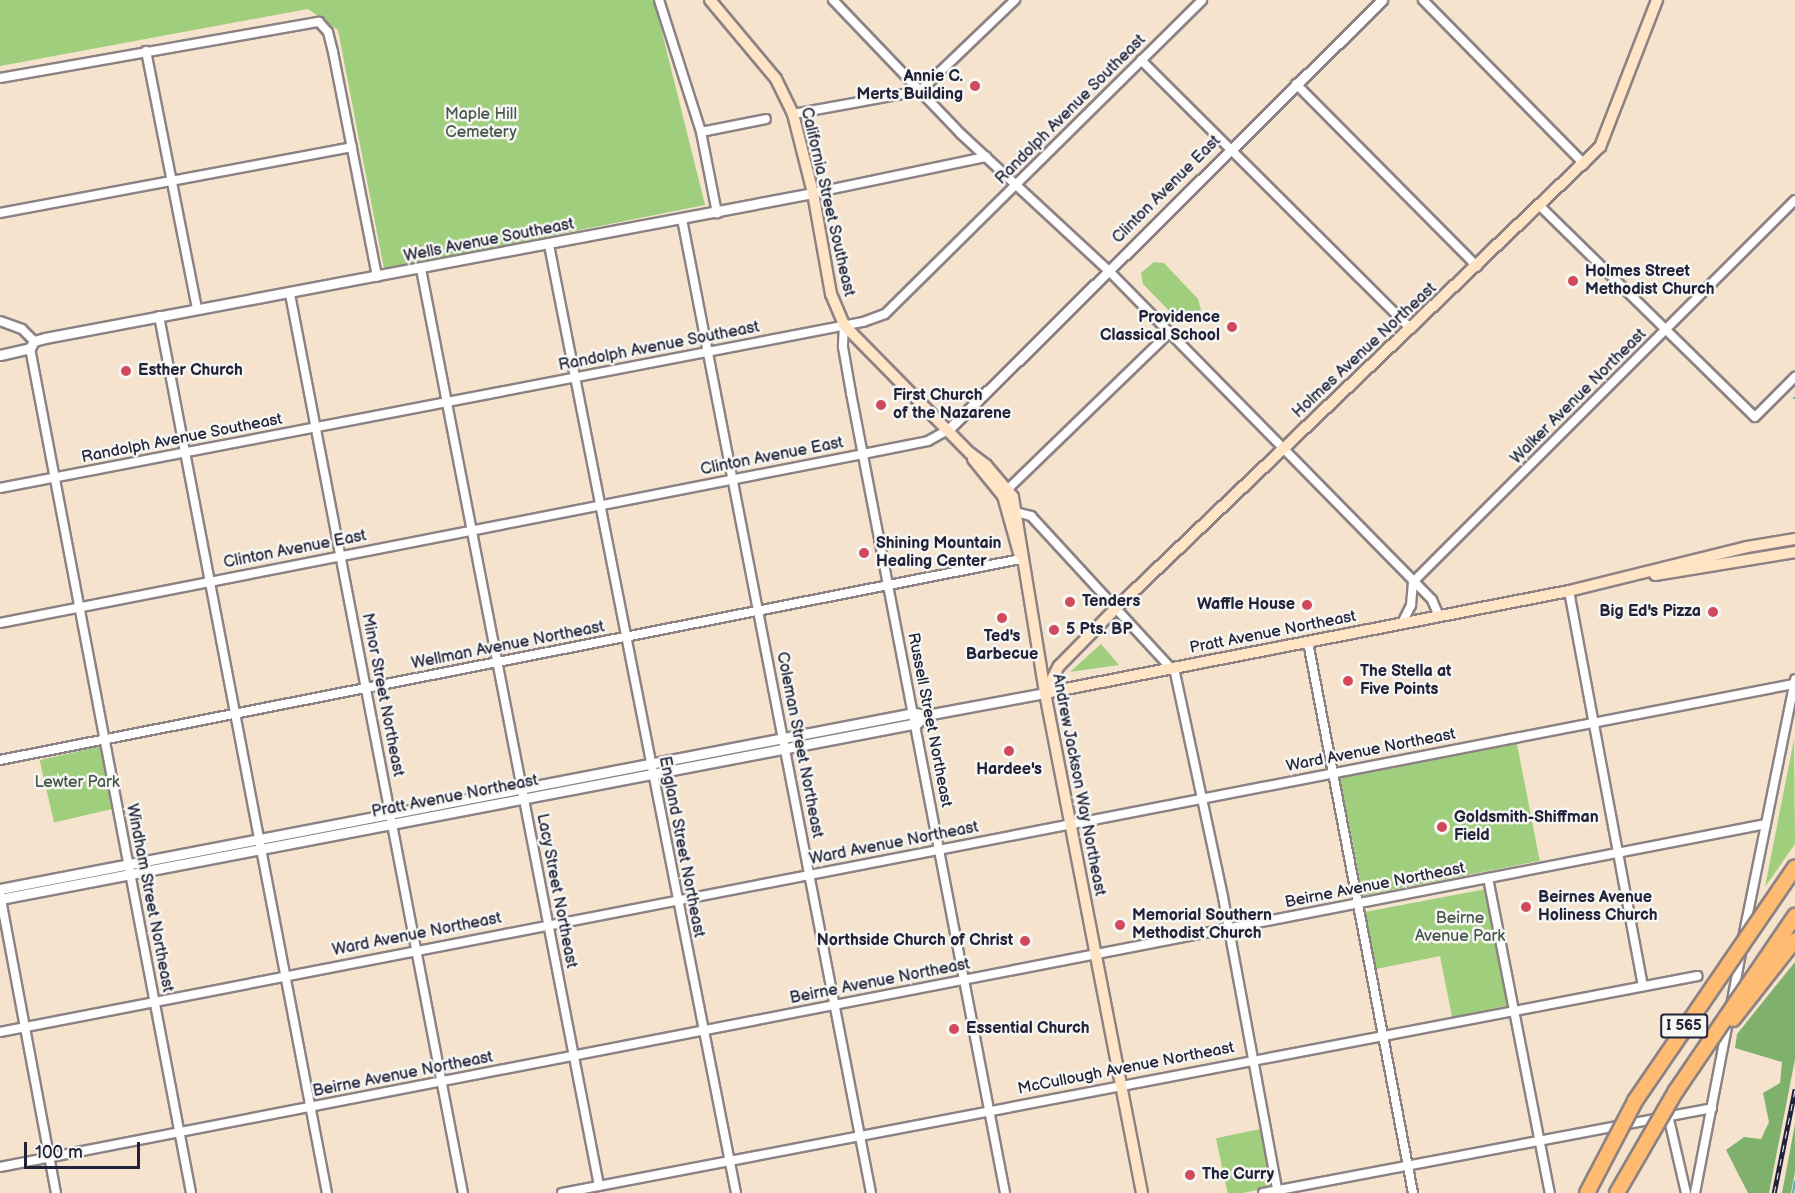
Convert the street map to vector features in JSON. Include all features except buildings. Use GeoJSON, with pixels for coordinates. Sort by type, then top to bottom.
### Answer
{"type":"FeatureCollection","features":[{"type":"Feature","properties":{"kind":"highway","name":"I 565"},"geometry":{"type":"LineString","coordinates":[[1587,1193],[1635,1101],[1795,867]]}},
{"type":"Feature","properties":{"kind":"highway","name":"I 565"},"geometry":{"type":"LineString","coordinates":[[1617,1193],[1676,1091],[1795,916]]}},
{"type":"Feature","properties":{"kind":"highway"},"geometry":{"type":"LineString","coordinates":[[1676,1091],[1795,940]]}},
{"type":"Feature","properties":{"kind":"main road","name":"California Street Southeast"},"geometry":{"type":"LineString","coordinates":[[710,0],[776,79],[793,114],[813,193],[831,294],[844,325],[948,430]]}},
{"type":"Feature","properties":{"kind":"main road","name":"Holmes Avenue Northeast"},"geometry":{"type":"LineString","coordinates":[[1045,693],[1059,666],[1116,608],[1600,147],[1657,0]]}},
{"type":"Feature","properties":{"kind":"main road"},"geometry":{"type":"LineString","coordinates":[[948,430],[1009,488]]}},
{"type":"Feature","properties":{"kind":"main road"},"geometry":{"type":"LineString","coordinates":[[970,453],[1003,496],[1021,559]]}},
{"type":"Feature","properties":{"kind":"main road","name":"Andrew Jackson Way Northeast"},"geometry":{"type":"LineString","coordinates":[[1009,488],[1016,512],[1021,559],[1045,693],[1142,1193]]}},
{"type":"Feature","properties":{"kind":"main road","name":"Pratt Avenue Northeast"},"geometry":{"type":"LineString","coordinates":[[1045,693],[1569,591],[1747,546],[1795,539]]}},
{"type":"Feature","properties":{"kind":"main road","name":"Pratt Avenue Northeast"},"geometry":{"type":"LineString","coordinates":[[1625,578],[1795,552]]}},
{"type":"Feature","properties":{"kind":"street"},"geometry":{"type":"LineString","coordinates":[[659,0],[670,26],[700,132],[717,213]]}},
{"type":"Feature","properties":{"kind":"street"},"geometry":{"type":"LineString","coordinates":[[833,0],[920,92],[986,157],[1109,271],[1432,600],[1439,616]]}},
{"type":"Feature","properties":{"kind":"street"},"geometry":{"type":"LineString","coordinates":[[793,114],[920,92],[1015,0]]}},
{"type":"Feature","properties":{"kind":"street","name":"Randolph Avenue Southeast"},"geometry":{"type":"LineString","coordinates":[[0,488],[844,325],[885,314],[1202,0]]}},
{"type":"Feature","properties":{"kind":"street","name":"Clinton Avenue East"},"geometry":{"type":"LineString","coordinates":[[0,623],[927,441],[948,430],[1109,271],[1230,147],[1382,0]]}},
{"type":"Feature","properties":{"kind":"street"},"geometry":{"type":"LineString","coordinates":[[1423,0],[1584,164]]}},
{"type":"Feature","properties":{"kind":"street"},"geometry":{"type":"LineString","coordinates":[[0,78],[305,22],[319,22],[331,42],[377,277]]}},
{"type":"Feature","properties":{"kind":"street"},"geometry":{"type":"LineString","coordinates":[[146,51],[197,309]]}},
{"type":"Feature","properties":{"kind":"street"},"geometry":{"type":"LineString","coordinates":[[1141,60],[1411,329]]}},
{"type":"Feature","properties":{"kind":"street"},"geometry":{"type":"LineString","coordinates":[[1296,84],[1477,266]]}},
{"type":"Feature","properties":{"kind":"street"},"geometry":{"type":"LineString","coordinates":[[700,132],[766,119]]}},
{"type":"Feature","properties":{"kind":"street"},"geometry":{"type":"LineString","coordinates":[[0,213],[352,147]]}},
{"type":"Feature","properties":{"kind":"street","name":"Wells Avenue Southeast"},"geometry":{"type":"LineString","coordinates":[[0,355],[32,345],[159,316],[290,294],[717,213],[986,157]]}},
{"type":"Feature","properties":{"kind":"street","name":"Walker Avenue Northeast"},"geometry":{"type":"LineString","coordinates":[[1413,582],[1795,200]]}},
{"type":"Feature","properties":{"kind":"street"},"geometry":{"type":"LineString","coordinates":[[1540,206],[1755,417],[1795,377]]}},
{"type":"Feature","properties":{"kind":"street","name":"Coleman Street Northeast"},"geometry":{"type":"LineString","coordinates":[[682,219],[871,1193]]}},
{"type":"Feature","properties":{"kind":"street","name":"England Street Northeast"},"geometry":{"type":"LineString","coordinates":[[549,245],[578,376],[677,900],[736,1193]]}},
{"type":"Feature","properties":{"kind":"street","name":"Lacy Street Northeast"},"geometry":{"type":"LineString","coordinates":[[421,269],[599,1186]]}},
{"type":"Feature","properties":{"kind":"street","name":"Minor Street Northeast"},"geometry":{"type":"LineString","coordinates":[[290,294],[463,1193]]}},
{"type":"Feature","properties":{"kind":"street"},"geometry":{"type":"LineString","coordinates":[[159,316],[287,974],[327,1193]]}},
{"type":"Feature","properties":{"kind":"street"},"geometry":{"type":"LineString","coordinates":[[0,321],[22,329],[32,345]]}},
{"type":"Feature","properties":{"kind":"street","name":"Russell Street Northeast"},"geometry":{"type":"LineString","coordinates":[[844,325],[843,347],[851,393],[917,723],[1005,1193]]}},
{"type":"Feature","properties":{"kind":"street"},"geometry":{"type":"LineString","coordinates":[[1009,488],[1169,333]]}},
{"type":"Feature","properties":{"kind":"street","name":"Windham Street Northeast"},"geometry":{"type":"LineString","coordinates":[[32,345],[53,478],[156,1001],[191,1193]]}},
{"type":"Feature","properties":{"kind":"street"},"geometry":{"type":"LineString","coordinates":[[1016,512],[1031,516],[1172,668],[1202,796],[1278,1192]]}},
{"type":"Feature","properties":{"kind":"street","name":"Wellman Avenue Northeast"},"geometry":{"type":"LineString","coordinates":[[0,760],[235,715],[888,583],[1021,559]]}},
{"type":"Feature","properties":{"kind":"street"},"geometry":{"type":"LineString","coordinates":[[1402,623],[1411,605],[1413,582]]}},
{"type":"Feature","properties":{"kind":"street"},"geometry":{"type":"LineString","coordinates":[[1569,591],[1643,985]]}},
{"type":"Feature","properties":{"kind":"street"},"geometry":{"type":"LineString","coordinates":[[1308,642],[1413,1193]]}},
{"type":"Feature","properties":{"kind":"street"},"geometry":{"type":"LineString","coordinates":[[1695,1193],[1795,681]]}},
{"type":"Feature","properties":{"kind":"street","name":"Ward Avenue Northeast"},"geometry":{"type":"LineString","coordinates":[[0,1032],[416,948],[677,900],[1202,796],[1595,723],[1795,681]]}},
{"type":"Feature","properties":{"kind":"street","name":"Pratt Avenue Northeast"},"geometry":{"type":"LineString","coordinates":[[926,716],[1045,693]]}},
{"type":"Feature","properties":{"kind":"street"},"geometry":{"type":"LineString","coordinates":[[914,713],[926,716]]}},
{"type":"Feature","properties":{"kind":"street","name":"Pratt Avenue Northeast"},"geometry":{"type":"LineString","coordinates":[[261,843],[393,825],[651,764],[914,713]]}},
{"type":"Feature","properties":{"kind":"street"},"geometry":{"type":"LineString","coordinates":[[917,723],[926,716]]}},
{"type":"Feature","properties":{"kind":"street","name":"Pratt Avenue Northeast"},"geometry":{"type":"LineString","coordinates":[[0,895],[261,843],[391,813],[653,774],[917,723]]}},
{"type":"Feature","properties":{"kind":"street","name":"Beirne Avenue Northeast"},"geometry":{"type":"LineString","coordinates":[[0,1167],[1766,824]]}},
{"type":"Feature","properties":{"kind":"street"},"geometry":{"type":"LineString","coordinates":[[1488,878],[1550,1193]]}},
{"type":"Feature","properties":{"kind":"street"},"geometry":{"type":"LineString","coordinates":[[0,895],[56,1193]]}},
{"type":"Feature","properties":{"kind":"street","name":"McCullough Avenue Northeast"},"geometry":{"type":"LineString","coordinates":[[562,1193],[989,1109],[1697,976]]}},
{"type":"Feature","properties":{"kind":"street"},"geometry":{"type":"LineString","coordinates":[[1263,1193],[1278,1192],[1409,1164],[1712,1108]]}},
{"type":"Feature","properties":{"kind":"street"},"geometry":{"type":"LineString","coordinates":[[1668,1115],[1686,1193]]}},
{"type":"Feature","properties":{"kind":"green space","name":"Maple Hill Cemetery"},"geometry":{"type":"Polygon","coordinates":[[[0,0],[654,0],[705,205],[384,269],[338,30],[308,9],[0,66],[0,0]]]}},
{"type":"Feature","properties":{"kind":"green space"},"geometry":{"type":"Polygon","coordinates":[[[1154,262],[1164,263],[1198,299],[1201,310],[1196,318],[1185,322],[1176,318],[1143,284],[1141,273],[1154,262]]]}},
{"type":"Feature","properties":{"kind":"green space"},"geometry":{"type":"Polygon","coordinates":[[[1101,644],[1119,665],[1070,672],[1101,644]]]}},
{"type":"Feature","properties":{"kind":"green space"},"geometry":{"type":"Polygon","coordinates":[[[1794,739],[1795,844],[1765,887],[1794,739]]]}},
{"type":"Feature","properties":{"kind":"green space","name":"Goldsmith-Shiffman Field"},"geometry":{"type":"Polygon","coordinates":[[[1517,744],[1540,861],[1363,895],[1340,778],[1517,744]]]}},
{"type":"Feature","properties":{"kind":"green space","name":"Lewter Park"},"geometry":{"type":"Polygon","coordinates":[[[101,746],[115,808],[54,823],[40,760],[101,746]]]}},
{"type":"Feature","properties":{"kind":"green space","name":"Beirne Avenue Park"},"geometry":{"type":"Polygon","coordinates":[[[1486,889],[1510,1005],[1452,1017],[1440,956],[1376,969],[1365,912],[1486,889]]]}},
{"type":"Feature","properties":{"kind":"green space"},"geometry":{"type":"Polygon","coordinates":[[[1795,962],[1795,1059],[1769,1193],[1748,1193],[1726,1150],[1744,1137],[1761,1139],[1769,1122],[1763,1093],[1780,1083],[1782,1062],[1735,1048],[1737,1034],[1795,962]]]}},
{"type":"Feature","properties":{"kind":"green space"},"geometry":{"type":"Polygon","coordinates":[[[1795,1124],[1795,1172],[1791,1193],[1782,1193],[1795,1124]]]}},
{"type":"Feature","properties":{"kind":"green space"},"geometry":{"type":"Polygon","coordinates":[[[1260,1129],[1272,1187],[1243,1193],[1228,1193],[1216,1138],[1260,1129]]]}},
{"type":"Feature","properties":{"kind":"waterway"},"geometry":{"type":"LineString","coordinates":[[1793,1193],[1795,1181]]}},
{"type":"Feature","properties":{"kind":"railway"},"geometry":{"type":"LineString","coordinates":[[1774,1193],[1795,1089]]}},
{"type":"Feature","properties":{"kind":"place","name":"Annie C. Merts Building"},"geometry":{"type":"Point","coordinates":[975,86]}},
{"type":"Feature","properties":{"kind":"place","name":"Holmes Street Methodist Church"},"geometry":{"type":"Point","coordinates":[1573,281]}},
{"type":"Feature","properties":{"kind":"place","name":"Providence Classical School"},"geometry":{"type":"Point","coordinates":[1232,327]}},
{"type":"Feature","properties":{"kind":"place","name":"Esther Church"},"geometry":{"type":"Point","coordinates":[126,371]}},
{"type":"Feature","properties":{"kind":"place","name":"First Church of the Nazarene"},"geometry":{"type":"Point","coordinates":[881,405]}},
{"type":"Feature","properties":{"kind":"place","name":"Shining Mountain Healing Center"},"geometry":{"type":"Point","coordinates":[864,553]}},
{"type":"Feature","properties":{"kind":"place","name":"Tenders"},"geometry":{"type":"Point","coordinates":[1070,602]}},
{"type":"Feature","properties":{"kind":"place","name":"Waffle House"},"geometry":{"type":"Point","coordinates":[1307,605]}},
{"type":"Feature","properties":{"kind":"place","name":"Big Ed's Pizza"},"geometry":{"type":"Point","coordinates":[1713,612]}},
{"type":"Feature","properties":{"kind":"place","name":"Ted's Barbecue"},"geometry":{"type":"Point","coordinates":[1002,618]}},
{"type":"Feature","properties":{"kind":"place","name":"5 Pts. BP"},"geometry":{"type":"Point","coordinates":[1054,630]}},
{"type":"Feature","properties":{"kind":"place","name":"The Stella at Five Points"},"geometry":{"type":"Point","coordinates":[1348,681]}},
{"type":"Feature","properties":{"kind":"place","name":"Hardee's"},"geometry":{"type":"Point","coordinates":[1009,751]}},
{"type":"Feature","properties":{"kind":"place","name":"Goldsmith-Shiffman Field"},"geometry":{"type":"Point","coordinates":[1442,827]}},
{"type":"Feature","properties":{"kind":"place","name":"Beirnes Avenue Holiness Church"},"geometry":{"type":"Point","coordinates":[1526,907]}},
{"type":"Feature","properties":{"kind":"place","name":"Memorial Southern Methodist Church"},"geometry":{"type":"Point","coordinates":[1120,925]}},
{"type":"Feature","properties":{"kind":"place","name":"Northside Church of Christ"},"geometry":{"type":"Point","coordinates":[1025,941]}},
{"type":"Feature","properties":{"kind":"place","name":"Essential Church"},"geometry":{"type":"Point","coordinates":[954,1029]}},
{"type":"Feature","properties":{"kind":"place","name":"The Curry"},"geometry":{"type":"Point","coordinates":[1190,1175]}}]}
